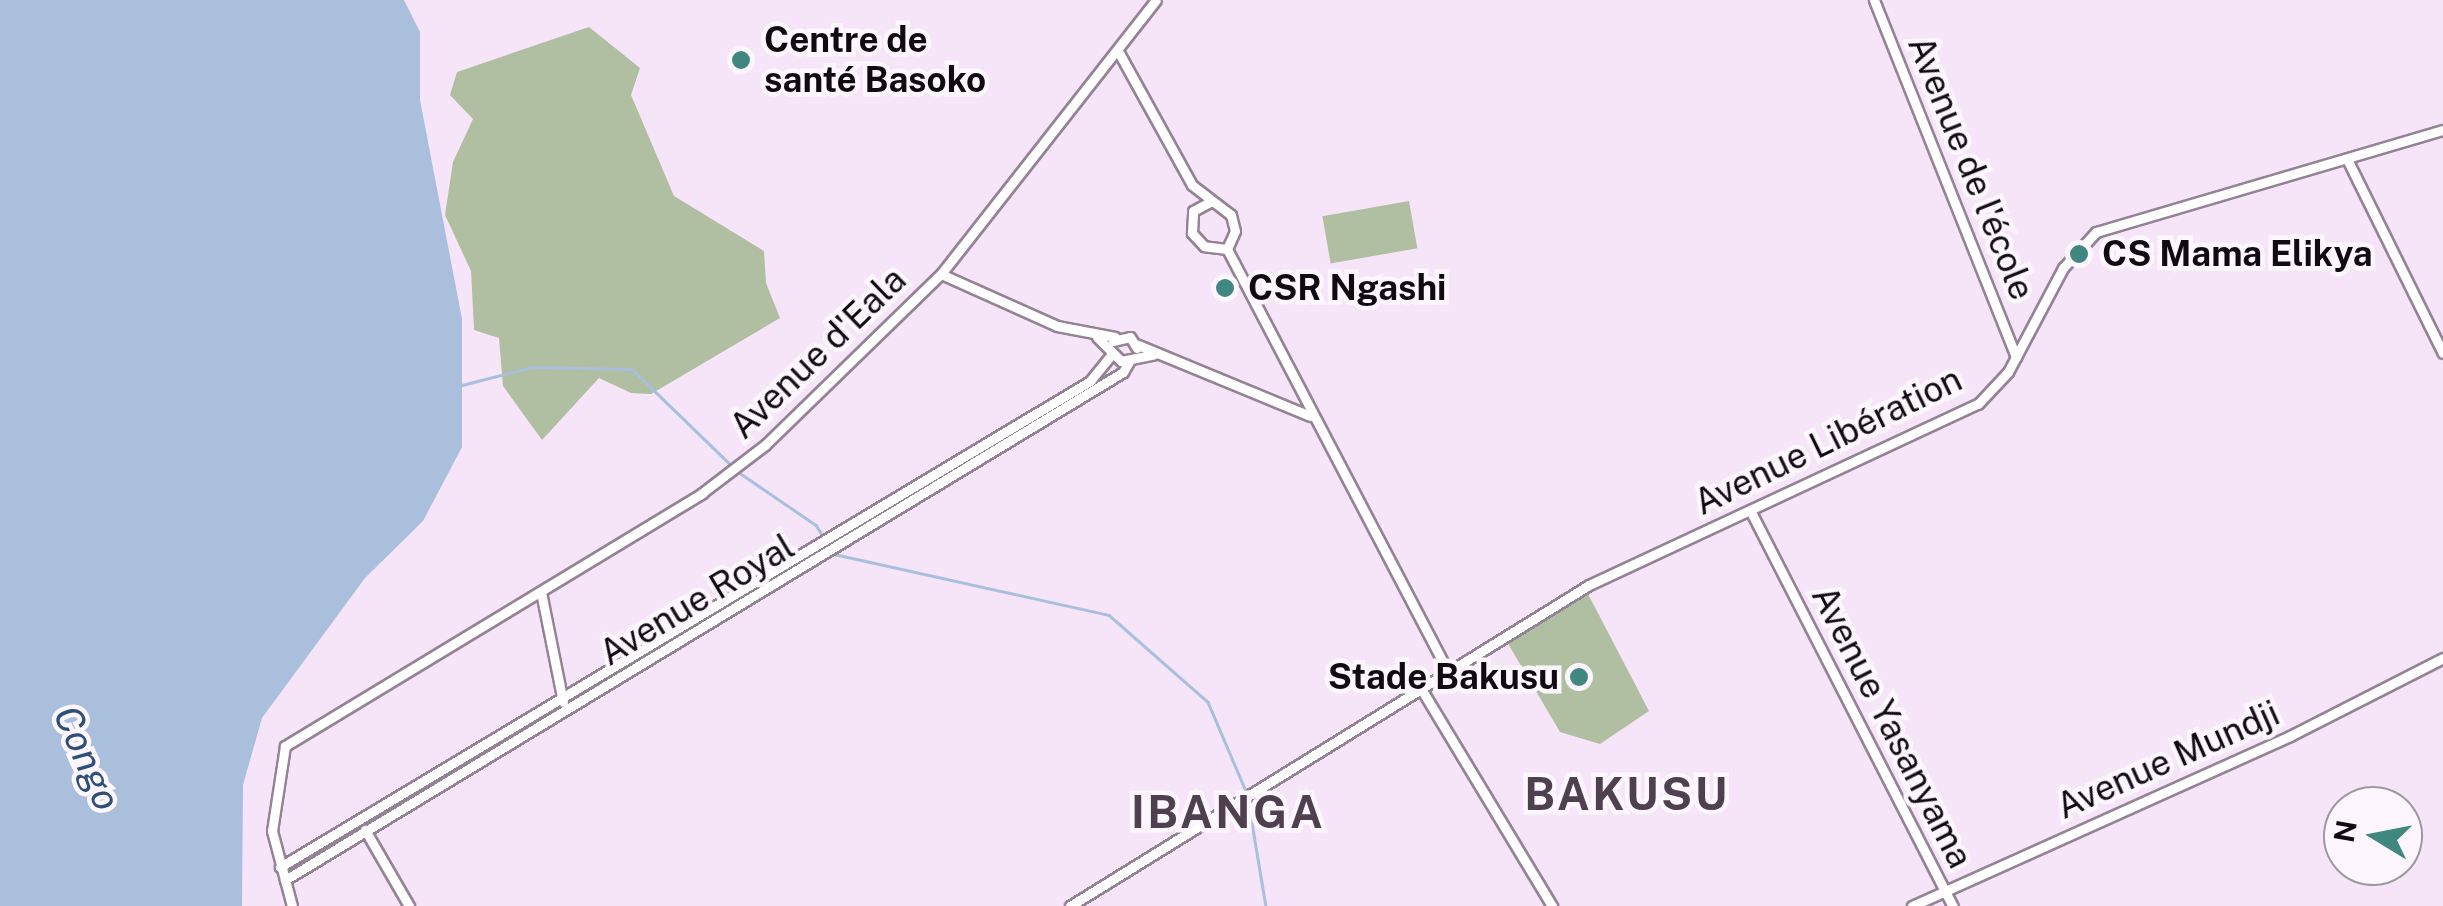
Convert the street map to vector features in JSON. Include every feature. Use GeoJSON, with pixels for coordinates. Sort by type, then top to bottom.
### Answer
{"type":"FeatureCollection","features":[{"type":"Feature","properties":{"kind":"street","name":"Avenue d'Eala"},"geometry":{"type":"LineString","coordinates":[[280,867],[272,831],[285,746],[541,592],[738,467],[941,274],[1156,0]]}},
{"type":"Feature","properties":{"kind":"street","name":"Avenue de l'école"},"geometry":{"type":"LineString","coordinates":[[1874,0],[2016,357]]}},
{"type":"Feature","properties":{"kind":"street"},"geometry":{"type":"LineString","coordinates":[[1118,51],[1192,185],[1233,219],[1227,249],[1310,416],[1447,670]]}},
{"type":"Feature","properties":{"kind":"street","name":"Avenue Libération"},"geometry":{"type":"LineString","coordinates":[[1420,687],[1589,585],[1978,404],[2016,357],[2063,268],[2096,232],[2443,130]]}},
{"type":"Feature","properties":{"kind":"street"},"geometry":{"type":"LineString","coordinates":[[2348,160],[2443,353]]}},
{"type":"Feature","properties":{"kind":"street"},"geometry":{"type":"LineString","coordinates":[[1192,185],[1196,240],[1227,249]]}},
{"type":"Feature","properties":{"kind":"street"},"geometry":{"type":"LineString","coordinates":[[1192,210],[1210,202]]}},
{"type":"Feature","properties":{"kind":"street"},"geometry":{"type":"LineString","coordinates":[[941,274],[970,292],[1097,338],[1130,337],[1152,355],[1310,416]]}},
{"type":"Feature","properties":{"kind":"street"},"geometry":{"type":"LineString","coordinates":[[1112,352],[1115,337]]}},
{"type":"Feature","properties":{"kind":"street"},"geometry":{"type":"LineString","coordinates":[[1097,338],[1112,352],[1131,360],[1152,355]]}},
{"type":"Feature","properties":{"kind":"street"},"geometry":{"type":"LineString","coordinates":[[1131,360],[1138,345]]}},
{"type":"Feature","properties":{"kind":"street","name":"Avenue Royal"},"geometry":{"type":"LineString","coordinates":[[280,867],[1090,381],[1112,352]]}},
{"type":"Feature","properties":{"kind":"street","name":"Avenue Royal"},"geometry":{"type":"LineString","coordinates":[[285,880],[1123,372],[1131,360]]}},
{"type":"Feature","properties":{"kind":"street","name":"Avenue Yasanyama"},"geometry":{"type":"LineString","coordinates":[[1751,512],[1953,906]]}},
{"type":"Feature","properties":{"kind":"street"},"geometry":{"type":"LineString","coordinates":[[541,592],[565,712]]}},
{"type":"Feature","properties":{"kind":"street","name":"Avenue Mundji"},"geometry":{"type":"LineString","coordinates":[[1912,906],[2290,736],[2443,658]]}},
{"type":"Feature","properties":{"kind":"street"},"geometry":{"type":"LineString","coordinates":[[1070,906],[1420,687],[1552,906]]}},
{"type":"Feature","properties":{"kind":"street"},"geometry":{"type":"LineString","coordinates":[[360,820],[409,906]]}},
{"type":"Feature","properties":{"kind":"street"},"geometry":{"type":"LineString","coordinates":[[280,867],[292,906]]}},
{"type":"Feature","properties":{"kind":"green space"},"geometry":{"type":"Polygon","coordinates":[[[589,27],[640,68],[631,95],[674,196],[764,251],[766,283],[780,318],[651,394],[631,393],[599,378],[542,440],[503,386],[499,338],[474,330],[471,271],[445,215],[453,162],[473,119],[450,95],[457,72],[589,27]]]}},
{"type":"Feature","properties":{"kind":"green space"},"geometry":{"type":"Polygon","coordinates":[[[1409,201],[1417,248],[1331,264],[1322,216],[1409,201]]]}},
{"type":"Feature","properties":{"kind":"green space","name":"Stade Bakusu"},"geometry":{"type":"Polygon","coordinates":[[[1587,592],[1649,711],[1600,744],[1560,732],[1507,642],[1587,592]]]}},
{"type":"Feature","properties":{"kind":"water","name":"Congo"},"geometry":{"type":"Polygon","coordinates":[[[0,0],[404,0],[420,32],[420,100],[462,319],[462,447],[423,521],[365,578],[262,718],[243,785],[242,906],[0,906],[0,0]]]}},
{"type":"Feature","properties":{"kind":"waterway"},"geometry":{"type":"LineString","coordinates":[[462,385],[532,367],[632,369],[731,465]]}},
{"type":"Feature","properties":{"kind":"waterway"},"geometry":{"type":"LineString","coordinates":[[737,471],[816,525],[830,547]]}},
{"type":"Feature","properties":{"kind":"waterway"},"geometry":{"type":"LineString","coordinates":[[834,554],[1109,615],[1208,702],[1246,791]]}},
{"type":"Feature","properties":{"kind":"waterway"},"geometry":{"type":"LineString","coordinates":[[1248,799],[1266,906]]}},
{"type":"Feature","properties":{"kind":"place","name":"Centre de santé Basoko"},"geometry":{"type":"Point","coordinates":[741,60]}},
{"type":"Feature","properties":{"kind":"place","name":"CS Mama Elikya"},"geometry":{"type":"Point","coordinates":[2079,254]}},
{"type":"Feature","properties":{"kind":"place","name":"CSR Ngashi"},"geometry":{"type":"Point","coordinates":[1225,288]}},
{"type":"Feature","properties":{"kind":"place","name":"Stade Bakusu"},"geometry":{"type":"Point","coordinates":[1579,677]}},
{"type":"Feature","properties":{"kind":"district","name":"BAKUSU"},"geometry":{"type":"Point","coordinates":[1627,794]}},
{"type":"Feature","properties":{"kind":"district","name":"IBANGA"},"geometry":{"type":"Point","coordinates":[1228,812]}}]}
